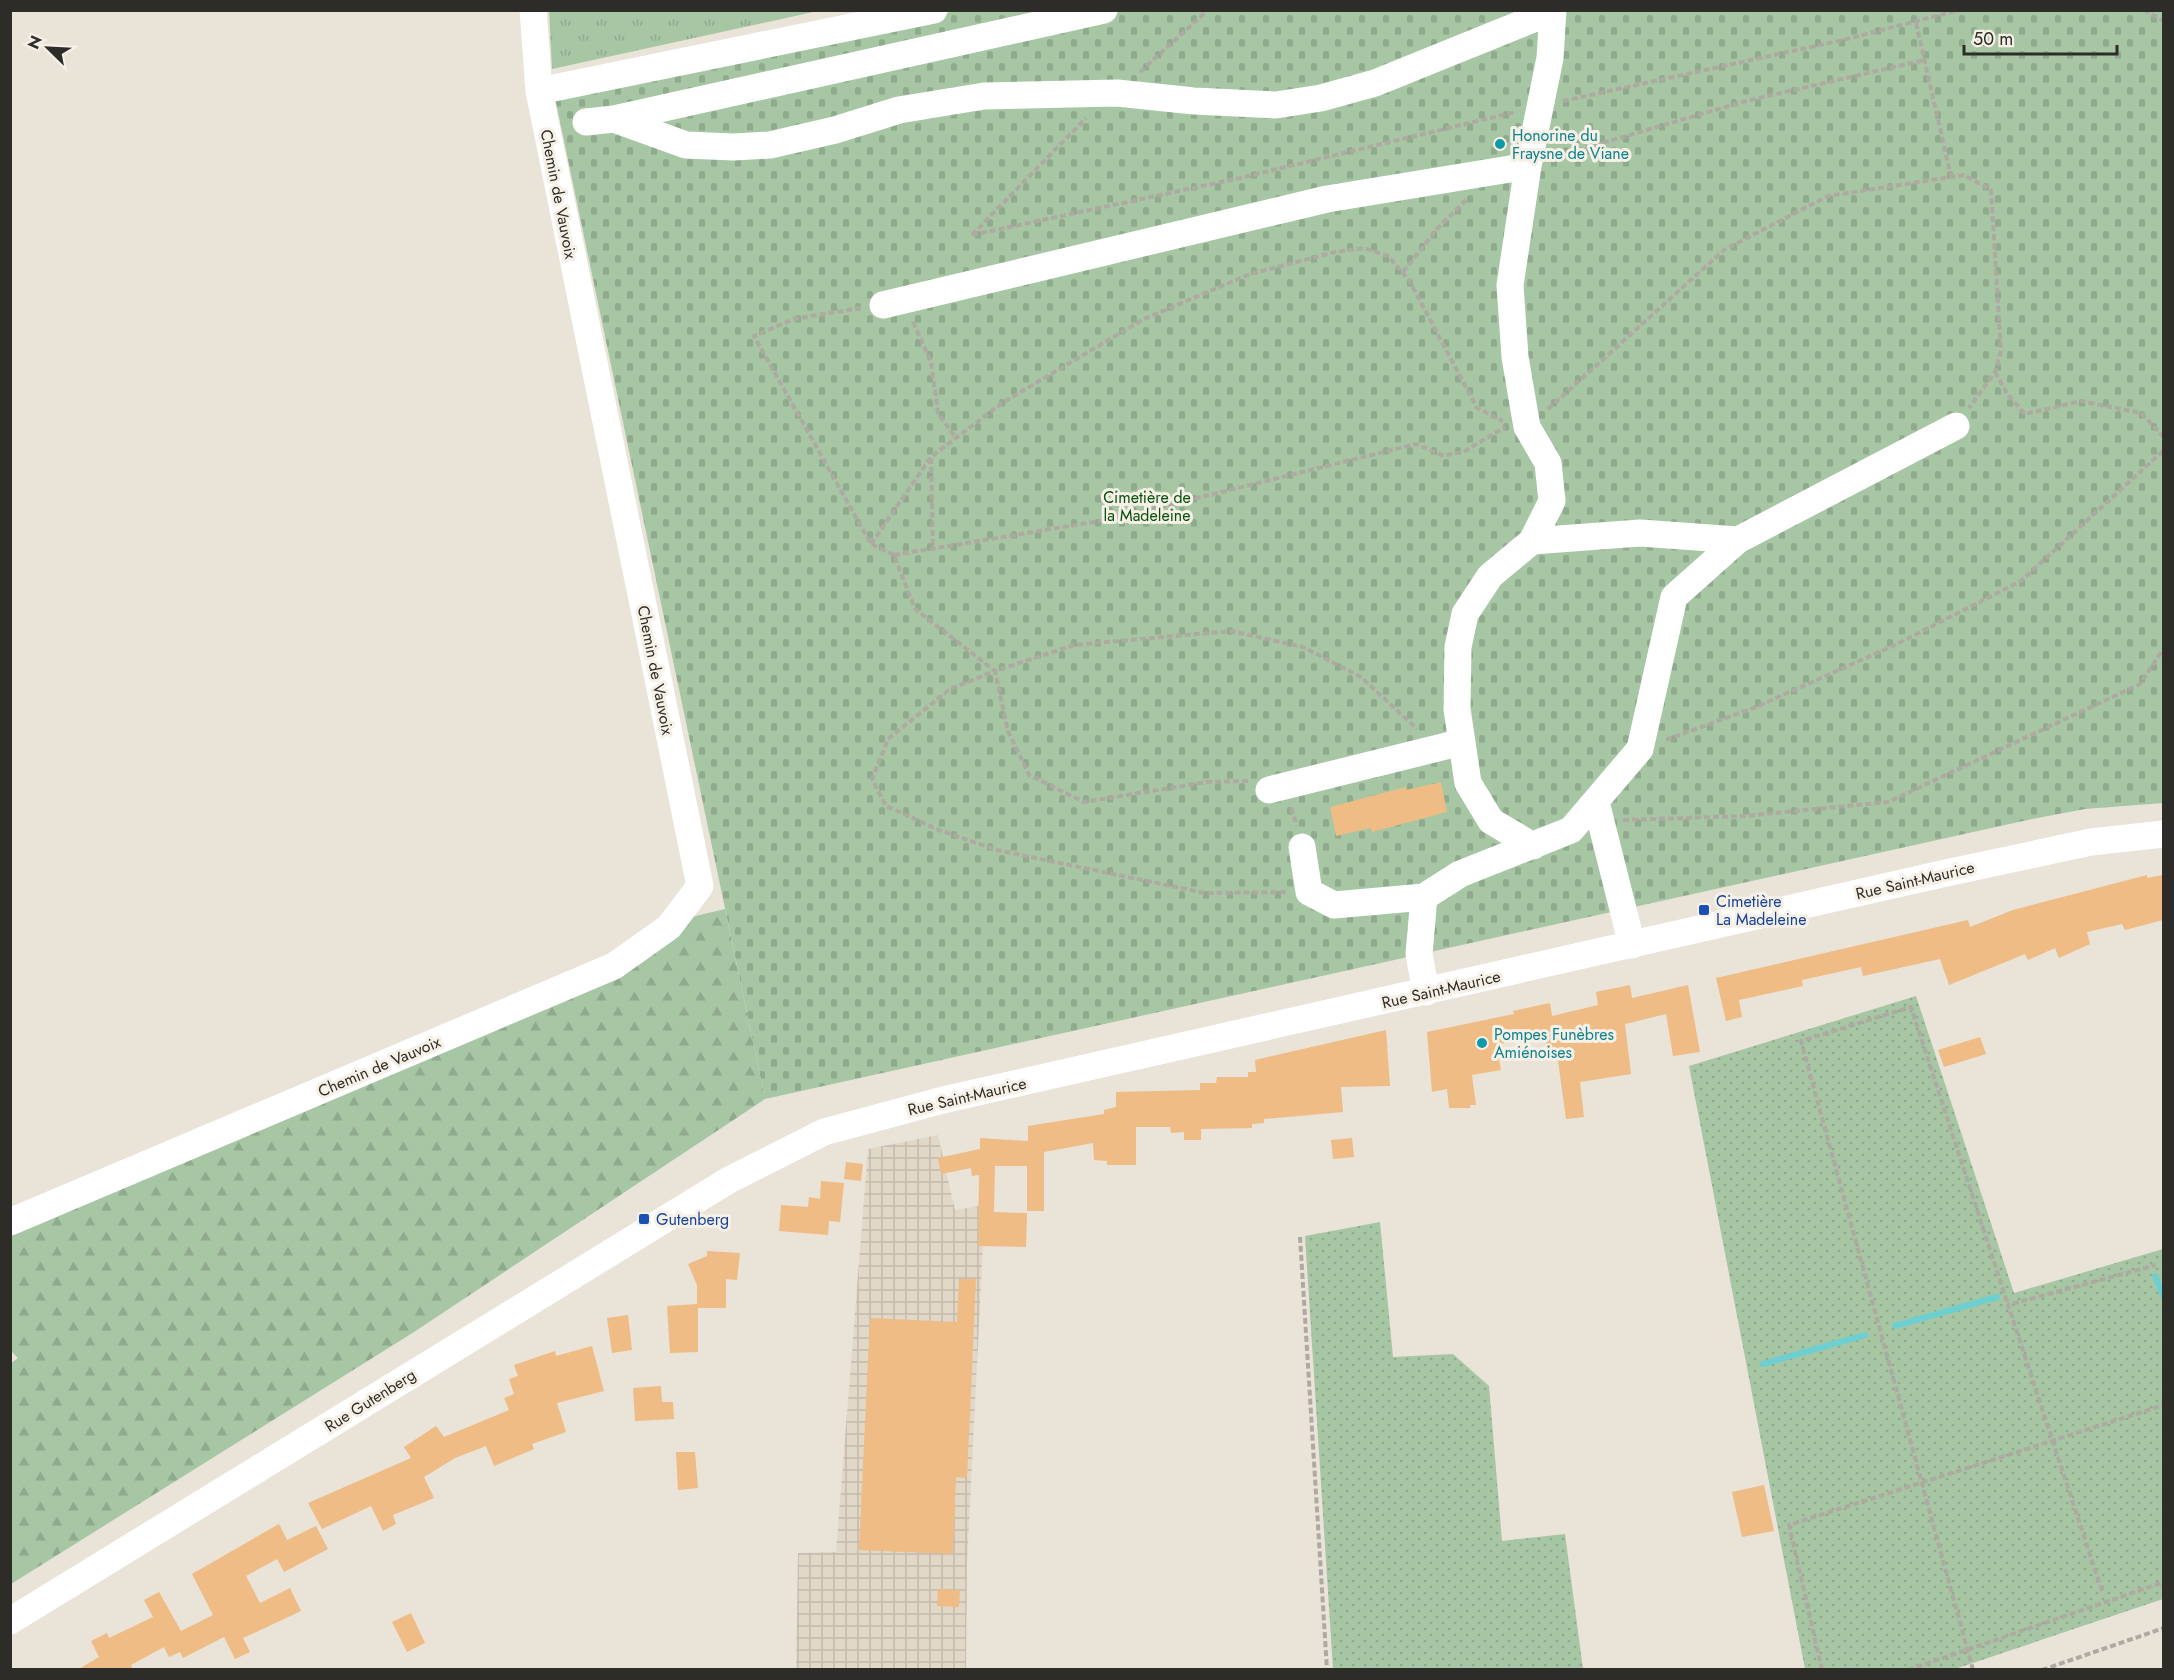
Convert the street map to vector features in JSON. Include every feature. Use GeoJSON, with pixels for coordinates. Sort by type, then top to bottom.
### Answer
{"type":"FeatureCollection","features":[{"type":"Feature","properties":{"kind":"street","name":"Chemin de Vauvoix"},"geometry":{"type":"LineString","coordinates":[[10,1222],[614,966],[669,927],[700,886],[538,91],[533,10]]}},
{"type":"Feature","properties":{"kind":"street"},"geometry":{"type":"LineString","coordinates":[[538,91],[934,10]]}},
{"type":"Feature","properties":{"kind":"street"},"geometry":{"type":"LineString","coordinates":[[586,122],[614,118],[1104,10]]}},
{"type":"Feature","properties":{"kind":"street"},"geometry":{"type":"LineString","coordinates":[[614,118],[686,145],[746,146],[770,145],[835,130],[899,110],[984,96],[1117,93],[1276,105],[1321,98],[1375,84],[1553,11],[1550,58],[1528,166],[1510,285],[1511,321],[1527,427],[1548,463],[1552,501],[1582,538]]}},
{"type":"Feature","properties":{"kind":"street"},"geometry":{"type":"LineString","coordinates":[[883,304],[1327,199],[1528,166]]}},
{"type":"Feature","properties":{"kind":"street"},"geometry":{"type":"LineString","coordinates":[[1302,848],[1309,892],[1334,905],[1424,897],[1460,874],[1571,830],[1598,813],[1640,749],[1674,597],[1738,540],[1956,426]]}},
{"type":"Feature","properties":{"kind":"street"},"geometry":{"type":"LineString","coordinates":[[1533,846],[1491,821],[1468,783],[1457,709],[1458,646],[1465,614],[1490,576],[1532,541],[1552,501]]}},
{"type":"Feature","properties":{"kind":"street"},"geometry":{"type":"LineString","coordinates":[[1532,541],[1640,534],[1738,540]]}},
{"type":"Feature","properties":{"kind":"street"},"geometry":{"type":"LineString","coordinates":[[1269,790],[1462,742]]}},
{"type":"Feature","properties":{"kind":"street"},"geometry":{"type":"LineString","coordinates":[[1598,813],[1632,945]]}},
{"type":"Feature","properties":{"kind":"street","name":"Rue Saint-Maurice"},"geometry":{"type":"LineString","coordinates":[[729,1180],[824,1132],[943,1100],[2091,842],[2163,834]]}},
{"type":"Feature","properties":{"kind":"street"},"geometry":{"type":"LineString","coordinates":[[1424,897],[1419,954],[1426,992]]}},
{"type":"Feature","properties":{"kind":"street","name":"Rue Gutenberg"},"geometry":{"type":"LineString","coordinates":[[10,1621],[729,1180]]}},
{"type":"Feature","properties":{"kind":"path"},"geometry":{"type":"LineString","coordinates":[[1208,10],[1057,146],[972,235],[1239,178],[1541,106],[1916,23],[1959,10]]}},
{"type":"Feature","properties":{"kind":"path"},"geometry":{"type":"LineString","coordinates":[[2144,10],[2163,21]]}},
{"type":"Feature","properties":{"kind":"path"},"geometry":{"type":"LineString","coordinates":[[1916,23],[1951,177]]}},
{"type":"Feature","properties":{"kind":"path"},"geometry":{"type":"LineString","coordinates":[[1528,166],[1746,101],[1925,60]]}},
{"type":"Feature","properties":{"kind":"path"},"geometry":{"type":"LineString","coordinates":[[1403,272],[1437,229],[1471,196]]}},
{"type":"Feature","properties":{"kind":"path"},"geometry":{"type":"LineString","coordinates":[[955,436],[938,413],[931,362],[909,315],[883,304],[794,319],[754,336],[870,544],[894,555],[1112,519],[1416,444],[1444,456],[1465,451],[1509,424]]}},
{"type":"Feature","properties":{"kind":"path"},"geometry":{"type":"LineString","coordinates":[[1995,372],[2008,395],[2025,414],[2081,401],[2141,413],[2163,437]]}},
{"type":"Feature","properties":{"kind":"path"},"geometry":{"type":"LineString","coordinates":[[1640,749],[1756,707],[1895,645],[2021,581],[2163,450]]}},
{"type":"Feature","properties":{"kind":"path"},"geometry":{"type":"LineString","coordinates":[[931,457],[933,547]]}},
{"type":"Feature","properties":{"kind":"path"},"geometry":{"type":"LineString","coordinates":[[894,555],[915,609],[995,671],[1008,731],[1029,775],[1084,802],[1207,782],[1258,781],[1293,809],[1302,848]]}},
{"type":"Feature","properties":{"kind":"path"},"geometry":{"type":"LineString","coordinates":[[1309,892],[1205,893],[997,850],[939,830],[886,806],[872,779],[888,739],[950,689],[995,671],[1074,645],[1231,631],[1303,647],[1361,677],[1414,724],[1430,750]]}},
{"type":"Feature","properties":{"kind":"path"},"geometry":{"type":"LineString","coordinates":[[1598,813],[1612,820],[1744,816],[1888,802],[2140,684],[2163,648]]}},
{"type":"Feature","properties":{"kind":"path"},"geometry":{"type":"LineString","coordinates":[[1973,1670],[1801,1041],[1911,1007],[2051,1441],[2102,1591]]}},
{"type":"Feature","properties":{"kind":"path"},"geometry":{"type":"LineString","coordinates":[[1300,1237],[1327,1670]]}},
{"type":"Feature","properties":{"kind":"path"},"geometry":{"type":"LineString","coordinates":[[2008,1305],[2156,1265]]}},
{"type":"Feature","properties":{"kind":"path"},"geometry":{"type":"LineString","coordinates":[[1822,1670],[1789,1524],[2163,1405]]}},
{"type":"Feature","properties":{"kind":"path"},"geometry":{"type":"LineString","coordinates":[[1908,1670],[2163,1582]]}},
{"type":"Feature","properties":{"kind":"path"},"geometry":{"type":"LineString","coordinates":[[2042,1670],[2163,1628]]}},
{"type":"Feature","properties":{"kind":"shaded area"},"geometry":{"type":"Polygon","coordinates":[[[938,1135],[955,1210],[985,1205],[967,1563],[966,1669],[796,1670],[798,1553],[836,1552],[868,1149],[938,1135]]]}},
{"type":"Feature","properties":{"kind":"green space"},"geometry":{"type":"Polygon","coordinates":[[[549,10],[818,10],[818,11],[552,69],[549,10]]]}},
{"type":"Feature","properties":{"kind":"green space","name":"Cimetière de la Madeleine"},"geometry":{"type":"Polygon","coordinates":[[[956,11],[2163,11],[2163,803],[2085,809],[2032,819],[765,1099],[555,98],[956,11]]]}},
{"type":"Feature","properties":{"kind":"green space"},"geometry":{"type":"Polygon","coordinates":[[[725,909],[765,1099],[414,1332],[11,1584],[10,1364],[18,1358],[11,1351],[11,1234],[687,918],[725,909]]]}},
{"type":"Feature","properties":{"kind":"green space"},"geometry":{"type":"Polygon","coordinates":[[[1916,996],[2014,1293],[2163,1249],[2163,1599],[1955,1669],[1805,1669],[1689,1066],[1916,996]]]}},
{"type":"Feature","properties":{"kind":"green space"},"geometry":{"type":"Polygon","coordinates":[[[1380,1222],[1393,1357],[1453,1354],[1489,1386],[1502,1541],[1565,1534],[1583,1669],[1333,1669],[1305,1236],[1380,1222]]]}},
{"type":"Feature","properties":{"kind":"building"},"geometry":{"type":"Polygon","coordinates":[[[1441,782],[1447,812],[1372,832],[1371,828],[1336,836],[1330,807],[1406,787],[1406,790],[1441,782]]]}},
{"type":"Feature","properties":{"kind":"building"},"geometry":{"type":"Polygon","coordinates":[[[2147,875],[2147,878],[2163,875],[2163,920],[2125,930],[2122,924],[2087,932],[2090,944],[2059,958],[2055,948],[2028,960],[2025,954],[1949,985],[1940,959],[1863,976],[1861,967],[1802,980],[1803,986],[1739,1000],[1742,1017],[1726,1021],[1716,978],[1968,920],[1970,927],[2013,910],[2147,875]]]}},
{"type":"Feature","properties":{"kind":"building"},"geometry":{"type":"Polygon","coordinates":[[[1630,985],[1632,998],[1688,985],[1700,1052],[1673,1056],[1666,1014],[1625,1024],[1631,1074],[1580,1082],[1584,1117],[1566,1119],[1557,1053],[1547,1055],[1545,1034],[1496,1045],[1501,1070],[1472,1075],[1476,1105],[1470,1105],[1470,1108],[1449,1108],[1447,1089],[1432,1092],[1427,1032],[1514,1014],[1513,1011],[1550,1003],[1552,1016],[1598,1005],[1596,992],[1630,985]]]}},
{"type":"Feature","properties":{"kind":"building"},"geometry":{"type":"Polygon","coordinates":[[[1386,1030],[1390,1086],[1341,1087],[1343,1112],[1264,1119],[1264,1123],[1252,1124],[1252,1128],[1201,1129],[1201,1140],[1184,1140],[1184,1132],[1171,1133],[1170,1127],[1136,1127],[1136,1165],[1107,1165],[1107,1161],[1094,1160],[1093,1143],[1044,1152],[1044,1211],[1027,1211],[1027,1166],[995,1166],[994,1212],[1027,1213],[1026,1247],[978,1246],[979,1175],[972,1176],[971,1168],[941,1174],[938,1158],[980,1149],[980,1138],[1028,1141],[1028,1126],[1104,1114],[1104,1110],[1116,1107],[1116,1092],[1200,1090],[1200,1083],[1216,1083],[1217,1077],[1248,1077],[1248,1072],[1256,1072],[1255,1060],[1386,1030]]]}},
{"type":"Feature","properties":{"kind":"building"},"geometry":{"type":"Polygon","coordinates":[[[1980,1037],[1986,1054],[1944,1067],[1938,1050],[1980,1037]]]}},
{"type":"Feature","properties":{"kind":"building"},"geometry":{"type":"Polygon","coordinates":[[[1352,1138],[1354,1157],[1333,1159],[1331,1140],[1352,1138]]]}},
{"type":"Feature","properties":{"kind":"building"},"geometry":{"type":"Polygon","coordinates":[[[846,1162],[863,1164],[861,1181],[844,1179],[846,1162]]]}},
{"type":"Feature","properties":{"kind":"building"},"geometry":{"type":"Polygon","coordinates":[[[821,1181],[844,1183],[840,1222],[829,1221],[828,1235],[779,1231],[781,1205],[808,1207],[809,1197],[820,1199],[821,1181]]]}},
{"type":"Feature","properties":{"kind":"building"},"geometry":{"type":"Polygon","coordinates":[[[707,1251],[740,1253],[737,1280],[726,1279],[726,1308],[698,1308],[698,1352],[670,1353],[667,1306],[697,1304],[697,1285],[688,1264],[707,1256],[707,1251]]]}},
{"type":"Feature","properties":{"kind":"building"},"geometry":{"type":"Polygon","coordinates":[[[959,1279],[976,1279],[967,1478],[956,1477],[953,1554],[859,1550],[870,1318],[957,1322],[959,1279]]]}},
{"type":"Feature","properties":{"kind":"building"},"geometry":{"type":"Polygon","coordinates":[[[628,1315],[632,1350],[612,1353],[607,1318],[628,1315]]]}},
{"type":"Feature","properties":{"kind":"building"},"geometry":{"type":"Polygon","coordinates":[[[592,1346],[604,1391],[557,1403],[566,1432],[532,1444],[534,1449],[494,1466],[486,1446],[455,1458],[424,1477],[434,1498],[393,1515],[396,1524],[383,1531],[371,1506],[322,1529],[308,1503],[411,1458],[404,1447],[436,1426],[444,1437],[509,1410],[504,1398],[514,1394],[509,1379],[518,1376],[514,1365],[555,1351],[556,1356],[592,1346]]]}},
{"type":"Feature","properties":{"kind":"building"},"geometry":{"type":"Polygon","coordinates":[[[661,1386],[662,1402],[673,1402],[674,1419],[635,1421],[633,1388],[661,1386]]]}},
{"type":"Feature","properties":{"kind":"building"},"geometry":{"type":"Polygon","coordinates":[[[676,1452],[695,1452],[698,1488],[678,1490],[676,1452]]]}},
{"type":"Feature","properties":{"kind":"building"},"geometry":{"type":"Polygon","coordinates":[[[1764,1485],[1774,1531],[1742,1537],[1732,1492],[1764,1485]]]}},
{"type":"Feature","properties":{"kind":"building"},"geometry":{"type":"Polygon","coordinates":[[[279,1524],[287,1540],[316,1526],[328,1549],[284,1572],[277,1559],[246,1576],[260,1603],[290,1588],[301,1611],[243,1638],[250,1652],[235,1659],[224,1637],[183,1658],[180,1652],[169,1657],[164,1647],[131,1665],[133,1670],[77,1670],[99,1657],[91,1641],[107,1633],[109,1638],[153,1617],[144,1600],[159,1592],[181,1631],[213,1615],[192,1574],[279,1524]]]}},
{"type":"Feature","properties":{"kind":"building"},"geometry":{"type":"Polygon","coordinates":[[[938,1589],[960,1590],[959,1607],[937,1606],[938,1589]]]}},
{"type":"Feature","properties":{"kind":"building"},"geometry":{"type":"Polygon","coordinates":[[[411,1613],[425,1643],[407,1652],[392,1622],[411,1613]]]}},
{"type":"Feature","properties":{"kind":"waterway"},"geometry":{"type":"LineString","coordinates":[[2155,1276],[2164,1297]]}},
{"type":"Feature","properties":{"kind":"waterway"},"geometry":{"type":"LineString","coordinates":[[1895,1326],[1997,1297]]}},
{"type":"Feature","properties":{"kind":"waterway"},"geometry":{"type":"LineString","coordinates":[[1763,1364],[1865,1335]]}},
{"type":"Feature","properties":{"kind":"place","name":"Honorine du Fraysne de Viane"},"geometry":{"type":"Point","coordinates":[1500,144]}},
{"type":"Feature","properties":{"kind":"place","name":"Cimetière La Madeleine"},"geometry":{"type":"Point","coordinates":[1704,910]}},
{"type":"Feature","properties":{"kind":"place","name":"Pompes Funèbres Amiénoises"},"geometry":{"type":"Point","coordinates":[1482,1043]}},
{"type":"Feature","properties":{"kind":"place","name":"Gutenberg"},"geometry":{"type":"Point","coordinates":[644,1219]}}]}
